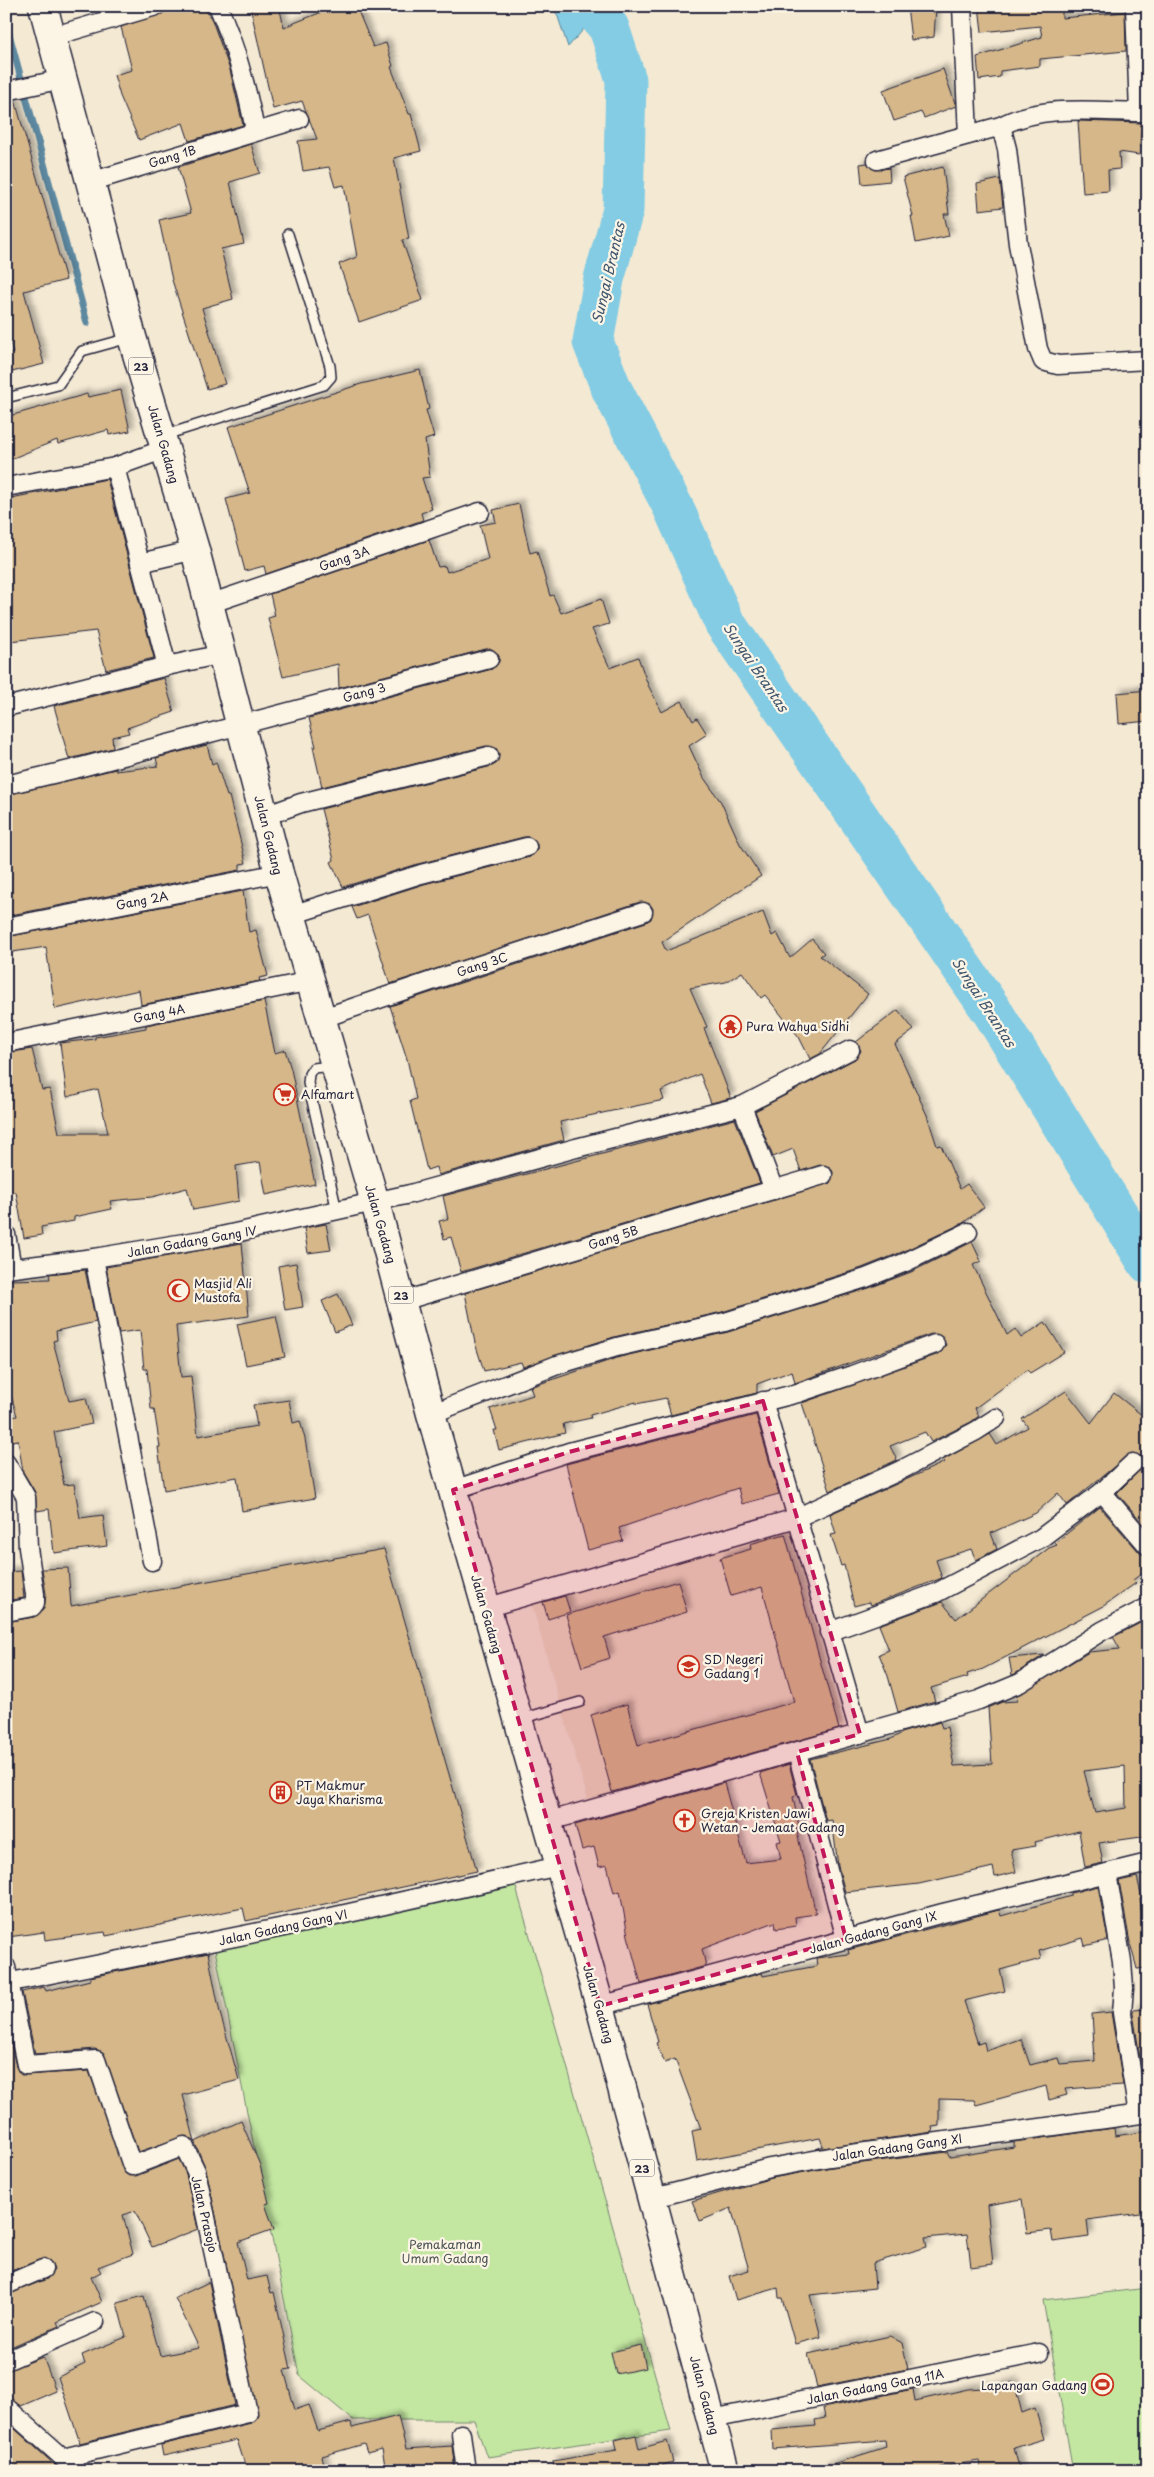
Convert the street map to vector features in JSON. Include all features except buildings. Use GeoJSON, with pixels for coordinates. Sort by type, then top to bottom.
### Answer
{"type":"FeatureCollection","features":[{"type":"Feature","properties":{"kind":"highway","name":"Jalan Gadang"},"geometry":{"type":"LineString","coordinates":[[43,6],[132,337],[195,550],[279,873],[323,1018],[335,1066],[403,1301],[430,1414],[600,2006],[650,2199],[725,2471]]}},
{"type":"Feature","properties":{"kind":"street"},"geometry":{"type":"LineString","coordinates":[[51,37],[156,6]]}},
{"type":"Feature","properties":{"kind":"street"},"geometry":{"type":"LineString","coordinates":[[218,6],[247,85],[255,131]]}},
{"type":"Feature","properties":{"kind":"street"},"geometry":{"type":"LineString","coordinates":[[962,6],[968,135]]}},
{"type":"Feature","properties":{"kind":"street"},"geometry":{"type":"LineString","coordinates":[[876,160],[1000,126],[1019,118],[1052,112],[1143,112],[1135,6]]}},
{"type":"Feature","properties":{"kind":"street"},"geometry":{"type":"LineString","coordinates":[[10,90],[63,79]]}},
{"type":"Feature","properties":{"kind":"street","name":"Gang 1B"},"geometry":{"type":"LineString","coordinates":[[90,182],[299,119]]}},
{"type":"Feature","properties":{"kind":"street"},"geometry":{"type":"LineString","coordinates":[[1000,126],[1007,149],[1024,273],[1038,349],[1043,361],[1058,365],[1148,360]]}},
{"type":"Feature","properties":{"kind":"street"},"geometry":{"type":"LineString","coordinates":[[6,487],[114,467],[163,443]]}},
{"type":"Feature","properties":{"kind":"street"},"geometry":{"type":"LineString","coordinates":[[114,467],[167,666]]}},
{"type":"Feature","properties":{"kind":"street","name":"Gang 3A"},"geometry":{"type":"LineString","coordinates":[[209,604],[480,512]]}},
{"type":"Feature","properties":{"kind":"street"},"geometry":{"type":"LineString","coordinates":[[140,563],[195,550]]}},
{"type":"Feature","properties":{"kind":"street"},"geometry":{"type":"LineString","coordinates":[[6,707],[222,654]]}},
{"type":"Feature","properties":{"kind":"street","name":"Gang 3"},"geometry":{"type":"LineString","coordinates":[[6,784],[74,770],[490,659]]}},
{"type":"Feature","properties":{"kind":"street"},"geometry":{"type":"LineString","coordinates":[[265,816],[301,803],[489,756]]}},
{"type":"Feature","properties":{"kind":"street"},"geometry":{"type":"LineString","coordinates":[[291,915],[421,874],[527,847]]}},
{"type":"Feature","properties":{"kind":"street","name":"Gang 2A"},"geometry":{"type":"LineString","coordinates":[[6,927],[279,873]]}},
{"type":"Feature","properties":{"kind":"street","name":"Gang 3C"},"geometry":{"type":"LineString","coordinates":[[323,1018],[449,974],[643,912]]}},
{"type":"Feature","properties":{"kind":"street","name":"Gang 4A"},"geometry":{"type":"LineString","coordinates":[[6,1043],[311,981]]}},
{"type":"Feature","properties":{"kind":"street","name":"Jalan Gadang Gang IV"},"geometry":{"type":"LineString","coordinates":[[9,1269],[94,1258],[208,1239],[338,1212],[576,1148],[742,1106],[850,1050]]}},
{"type":"Feature","properties":{"kind":"street"},"geometry":{"type":"LineString","coordinates":[[742,1106],[774,1190]]}},
{"type":"Feature","properties":{"kind":"street","name":"Gang 5B"},"geometry":{"type":"LineString","coordinates":[[403,1301],[571,1251],[649,1225],[823,1175]]}},
{"type":"Feature","properties":{"kind":"street"},"geometry":{"type":"LineString","coordinates":[[430,1414],[557,1365],[617,1347],[725,1322],[866,1278],[906,1262],[968,1232]]}},
{"type":"Feature","properties":{"kind":"street"},"geometry":{"type":"LineString","coordinates":[[6,1234],[9,1269]]}},
{"type":"Feature","properties":{"kind":"street"},"geometry":{"type":"LineString","coordinates":[[94,1258],[152,1561]]}},
{"type":"Feature","properties":{"kind":"street"},"geometry":{"type":"LineString","coordinates":[[453,1490],[493,1479],[569,1452],[763,1401],[852,1375],[935,1344]]}},
{"type":"Feature","properties":{"kind":"street"},"geometry":{"type":"LineString","coordinates":[[763,1401],[860,1734]]}},
{"type":"Feature","properties":{"kind":"street"},"geometry":{"type":"LineString","coordinates":[[485,1608],[796,1518],[900,1471],[976,1431],[996,1418]]}},
{"type":"Feature","properties":{"kind":"street"},"geometry":{"type":"LineString","coordinates":[[6,1463],[26,1497],[28,1548],[35,1594],[32,1607],[6,1612]]}},
{"type":"Feature","properties":{"kind":"street"},"geometry":{"type":"LineString","coordinates":[[830,1632],[936,1593],[1041,1538],[1102,1492],[1133,1463]]}},
{"type":"Feature","properties":{"kind":"street"},"geometry":{"type":"LineString","coordinates":[[1102,1492],[1148,1546]]}},
{"type":"Feature","properties":{"kind":"street"},"geometry":{"type":"LineString","coordinates":[[546,1822],[979,1700],[1020,1683],[1102,1631],[1148,1606]]}},
{"type":"Feature","properties":{"kind":"street"},"geometry":{"type":"LineString","coordinates":[[797,1752],[846,1939]]}},
{"type":"Feature","properties":{"kind":"street","name":"Jalan Gadang Gang IX"},"geometry":{"type":"LineString","coordinates":[[600,2006],[990,1900],[1148,1863]]}},
{"type":"Feature","properties":{"kind":"street","name":"Jalan Gadang Gang VI"},"geometry":{"type":"LineString","coordinates":[[7,1978],[309,1922],[559,1866]]}},
{"type":"Feature","properties":{"kind":"street"},"geometry":{"type":"LineString","coordinates":[[1107,1873],[1122,1962],[1124,1988],[1122,2013],[1143,2113]]}},
{"type":"Feature","properties":{"kind":"street","name":"Jalan Prasojo"},"geometry":{"type":"LineString","coordinates":[[7,1978],[26,2065],[96,2060],[132,2166],[184,2146],[196,2171],[248,2413],[63,2458]]}},
{"type":"Feature","properties":{"kind":"street","name":"Jalan Gadang Gang XI"},"geometry":{"type":"LineString","coordinates":[[650,2199],[770,2168],[830,2157],[1143,2113]]}},
{"type":"Feature","properties":{"kind":"street"},"geometry":{"type":"LineString","coordinates":[[6,2285],[43,2269]]}},
{"type":"Feature","properties":{"kind":"street"},"geometry":{"type":"LineString","coordinates":[[6,2361],[95,2322]]}},
{"type":"Feature","properties":{"kind":"street","name":"Jalan Gadang Gang 11A"},"geometry":{"type":"LineString","coordinates":[[712,2419],[1039,2353]]}},
{"type":"Feature","properties":{"kind":"street"},"geometry":{"type":"LineString","coordinates":[[6,2407],[78,2471]]}},
{"type":"Feature","properties":{"kind":"street"},"geometry":{"type":"LineString","coordinates":[[461,2434],[466,2471]]}},
{"type":"Feature","properties":{"kind":"lane"},"geometry":{"type":"LineString","coordinates":[[163,443],[324,385],[331,376],[330,366],[288,234]]}},
{"type":"Feature","properties":{"kind":"lane"},"geometry":{"type":"LineString","coordinates":[[6,398],[58,385],[82,351],[132,337]]}},
{"type":"Feature","properties":{"kind":"lane"},"geometry":{"type":"LineString","coordinates":[[335,1066],[313,1068],[308,1074],[308,1083],[338,1212]]}},
{"type":"Feature","properties":{"kind":"lane"},"geometry":{"type":"LineString","coordinates":[[518,1720],[580,1702]]}},
{"type":"Feature","properties":{"kind":"highlighted area"},"geometry":{"type":"Polygon","coordinates":[[[763,1401],[860,1734],[797,1752],[846,1939],[600,2006],[453,1490],[569,1452],[763,1401]]]}},
{"type":"Feature","properties":{"kind":"shaded area","name":"SD Negeri Gadang 1"},"geometry":{"type":"Polygon","coordinates":[[[791,1530],[845,1730],[589,1804],[531,1602],[791,1530]]]}},
{"type":"Feature","properties":{"kind":"green space","name":"Pemakaman Umum Gadang"},"geometry":{"type":"Polygon","coordinates":[[[513,1877],[671,2431],[487,2457],[474,2420],[353,2420],[299,2375],[215,1950],[513,1877]]]}},
{"type":"Feature","properties":{"kind":"green space","name":"Lapangan Gadang"},"geometry":{"type":"Polygon","coordinates":[[[1148,2288],[1148,2471],[1073,2471],[1043,2300],[1148,2288]]]}},
{"type":"Feature","properties":{"kind":"water"},"geometry":{"type":"Polygon","coordinates":[[[548,6],[604,6],[568,47],[557,14],[548,6]]]}},
{"type":"Feature","properties":{"kind":"waterway","name":"Sungai Brantas"},"geometry":{"type":"LineString","coordinates":[[591,6],[609,28],[626,80],[623,210],[604,279],[593,342],[612,390],[673,507],[724,622],[992,1011],[1148,1263]]}},
{"type":"Feature","properties":{"kind":"waterway"},"geometry":{"type":"LineString","coordinates":[[6,23],[87,323]]}},
{"type":"Feature","properties":{"kind":"place","name":"Pura Wahya Sidhi"},"geometry":{"type":"Point","coordinates":[730,1026]}},
{"type":"Feature","properties":{"kind":"place","name":"Alfamart"},"geometry":{"type":"Point","coordinates":[285,1094]}},
{"type":"Feature","properties":{"kind":"place","name":"Masjid Ali Mustofa"},"geometry":{"type":"Point","coordinates":[178,1290]}},
{"type":"Feature","properties":{"kind":"place","name":"SD Negeri Gadang 1"},"geometry":{"type":"Point","coordinates":[688,1666]}},
{"type":"Feature","properties":{"kind":"place","name":"PT Makmur Jaya Kharisma"},"geometry":{"type":"Point","coordinates":[280,1792]}},
{"type":"Feature","properties":{"kind":"place","name":"Greja Kristen Jawi Wetan - Jemaat Gadang"},"geometry":{"type":"Point","coordinates":[685,1820]}},
{"type":"Feature","properties":{"kind":"place","name":"Lapangan Gadang"},"geometry":{"type":"Point","coordinates":[1103,2385]}}]}
